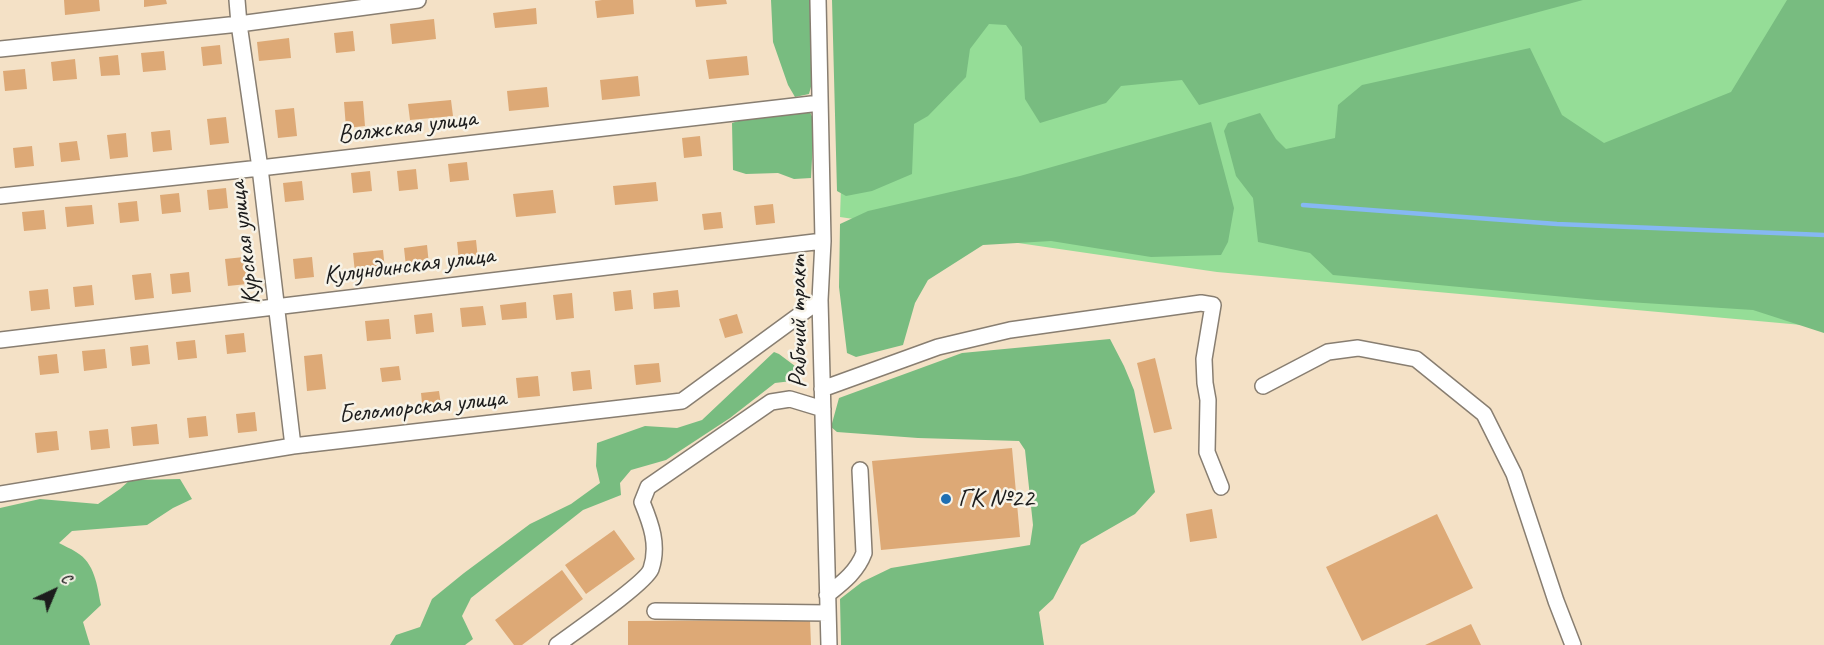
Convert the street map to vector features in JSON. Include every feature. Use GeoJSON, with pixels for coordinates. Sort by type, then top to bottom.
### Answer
{"type":"FeatureCollection","features":[{"type":"Feature","properties":{"kind":"street","name":"Курская улица"},"geometry":{"type":"LineString","coordinates":[[237,0],[260,168],[293,446]]}},
{"type":"Feature","properties":{"kind":"street"},"geometry":{"type":"LineString","coordinates":[[0,49],[239,24],[418,0]]}},
{"type":"Feature","properties":{"kind":"street","name":"Рабочий тракт"},"geometry":{"type":"LineString","coordinates":[[818,0],[823,241],[820,300],[829,645]]}},
{"type":"Feature","properties":{"kind":"street","name":"Волжская улица"},"geometry":{"type":"LineString","coordinates":[[0,196],[820,104]]}},
{"type":"Feature","properties":{"kind":"street","name":"Кулундинская улица"},"geometry":{"type":"LineString","coordinates":[[0,340],[823,241]]}},
{"type":"Feature","properties":{"kind":"street","name":"Беломорская улица"},"geometry":{"type":"LineString","coordinates":[[0,494],[293,446],[682,401],[820,300]]}},
{"type":"Feature","properties":{"kind":"street"},"geometry":{"type":"LineString","coordinates":[[822,388],[938,346],[1010,330],[1201,303],[1213,305],[1204,359],[1208,400],[1207,452],[1221,487]]}},
{"type":"Feature","properties":{"kind":"street"},"geometry":{"type":"LineString","coordinates":[[1263,386],[1328,352],[1358,348],[1416,359],[1484,414],[1514,474],[1573,645]]}},
{"type":"Feature","properties":{"kind":"street"},"geometry":{"type":"LineString","coordinates":[[557,645],[629,591],[650,572],[655,551],[653,528],[642,502],[648,487],[771,402],[790,399],[823,409]]}},
{"type":"Feature","properties":{"kind":"street"},"geometry":{"type":"LineString","coordinates":[[827,595],[860,565],[864,553],[860,470]]}},
{"type":"Feature","properties":{"kind":"street"},"geometry":{"type":"LineString","coordinates":[[655,611],[828,613]]}},
{"type":"Feature","properties":{"kind":"green space"},"geometry":{"type":"Polygon","coordinates":[[[771,0],[811,0],[812,83],[809,94],[795,97],[788,85],[773,42],[771,0]]]}},
{"type":"Feature","properties":{"kind":"green space"},"geometry":{"type":"Polygon","coordinates":[[[832,0],[1583,0],[1199,105],[1182,80],[1121,86],[1106,103],[1040,123],[1025,99],[1022,47],[1006,25],[989,24],[970,49],[966,77],[928,116],[914,124],[912,174],[872,191],[846,196],[837,191],[832,0]]]}},
{"type":"Feature","properties":{"kind":"green space"},"geometry":{"type":"Polygon","coordinates":[[[847,0],[1824,0],[1824,327],[1217,272],[840,217],[847,0]]]}},
{"type":"Feature","properties":{"kind":"green space"},"geometry":{"type":"Polygon","coordinates":[[[1787,0],[1824,0],[1824,333],[1753,310],[1597,300],[1333,275],[1310,253],[1258,242],[1253,198],[1236,176],[1224,131],[1228,123],[1260,113],[1276,139],[1286,149],[1335,138],[1338,105],[1362,85],[1530,48],[1562,115],[1604,143],[1731,92],[1787,0]]]}},
{"type":"Feature","properties":{"kind":"green space"},"geometry":{"type":"Polygon","coordinates":[[[810,112],[814,121],[811,178],[794,179],[778,173],[746,174],[733,170],[732,123],[760,116],[810,112]]]}},
{"type":"Feature","properties":{"kind":"green space"},"geometry":{"type":"Polygon","coordinates":[[[1211,122],[1234,208],[1228,242],[1221,255],[1151,257],[1051,241],[983,245],[928,280],[915,303],[903,345],[856,357],[847,353],[839,287],[840,224],[868,211],[1020,176],[1211,122]]]}},
{"type":"Feature","properties":{"kind":"green space"},"geometry":{"type":"Polygon","coordinates":[[[1110,339],[1134,390],[1155,492],[1135,514],[1081,545],[1053,599],[1039,612],[1044,645],[841,645],[840,599],[862,582],[891,568],[1030,545],[1033,525],[1025,450],[1019,441],[918,438],[837,432],[831,427],[839,398],[962,353],[1110,339]]]}},
{"type":"Feature","properties":{"kind":"green space"},"geometry":{"type":"Polygon","coordinates":[[[774,352],[803,372],[800,380],[775,383],[730,418],[666,460],[631,470],[620,483],[621,495],[583,510],[471,598],[462,616],[473,639],[465,645],[390,645],[396,635],[420,627],[432,599],[464,573],[530,524],[571,504],[600,483],[596,466],[597,443],[645,426],[677,428],[702,420],[774,352]]]}},
{"type":"Feature","properties":{"kind":"green space"},"geometry":{"type":"Polygon","coordinates":[[[180,479],[192,499],[147,525],[72,531],[59,543],[74,551],[87,562],[96,582],[101,605],[83,622],[90,645],[0,645],[0,508],[40,499],[98,504],[130,480],[180,479]]]}},
{"type":"Feature","properties":{"kind":"building"},"geometry":{"type":"Polygon","coordinates":[[[64,0],[99,0],[100,11],[65,15],[64,0]]]}},
{"type":"Feature","properties":{"kind":"building"},"geometry":{"type":"Polygon","coordinates":[[[144,0],[166,0],[167,4],[144,7],[144,0]]]}},
{"type":"Feature","properties":{"kind":"building"},"geometry":{"type":"Polygon","coordinates":[[[633,0],[634,14],[597,18],[595,1],[633,0]]]}},
{"type":"Feature","properties":{"kind":"building"},"geometry":{"type":"Polygon","coordinates":[[[695,0],[726,0],[727,4],[696,7],[695,0]]]}},
{"type":"Feature","properties":{"kind":"building"},"geometry":{"type":"Polygon","coordinates":[[[536,8],[537,24],[495,28],[493,13],[536,8]]]}},
{"type":"Feature","properties":{"kind":"building"},"geometry":{"type":"Polygon","coordinates":[[[434,19],[436,39],[392,44],[390,24],[434,19]]]}},
{"type":"Feature","properties":{"kind":"building"},"geometry":{"type":"Polygon","coordinates":[[[353,31],[355,51],[336,53],[334,33],[353,31]]]}},
{"type":"Feature","properties":{"kind":"building"},"geometry":{"type":"Polygon","coordinates":[[[289,38],[291,58],[259,61],[257,42],[289,38]]]}},
{"type":"Feature","properties":{"kind":"building"},"geometry":{"type":"Polygon","coordinates":[[[220,45],[222,64],[203,66],[201,47],[220,45]]]}},
{"type":"Feature","properties":{"kind":"building"},"geometry":{"type":"Polygon","coordinates":[[[164,51],[166,70],[143,72],[141,53],[164,51]]]}},
{"type":"Feature","properties":{"kind":"building"},"geometry":{"type":"Polygon","coordinates":[[[118,55],[120,75],[101,76],[99,57],[118,55]]]}},
{"type":"Feature","properties":{"kind":"building"},"geometry":{"type":"Polygon","coordinates":[[[747,56],[749,75],[709,79],[706,60],[747,56]]]}},
{"type":"Feature","properties":{"kind":"building"},"geometry":{"type":"Polygon","coordinates":[[[75,59],[77,79],[53,81],[51,62],[75,59]]]}},
{"type":"Feature","properties":{"kind":"building"},"geometry":{"type":"Polygon","coordinates":[[[25,69],[27,89],[5,91],[3,71],[25,69]]]}},
{"type":"Feature","properties":{"kind":"building"},"geometry":{"type":"Polygon","coordinates":[[[638,76],[640,96],[602,100],[600,80],[638,76]]]}},
{"type":"Feature","properties":{"kind":"building"},"geometry":{"type":"Polygon","coordinates":[[[547,87],[549,107],[509,111],[507,91],[547,87]]]}},
{"type":"Feature","properties":{"kind":"building"},"geometry":{"type":"Polygon","coordinates":[[[451,100],[453,116],[410,120],[408,104],[451,100]]]}},
{"type":"Feature","properties":{"kind":"building"},"geometry":{"type":"Polygon","coordinates":[[[363,101],[365,126],[346,128],[344,102],[363,101]]]}},
{"type":"Feature","properties":{"kind":"building"},"geometry":{"type":"Polygon","coordinates":[[[294,108],[297,136],[278,138],[275,110],[294,108]]]}},
{"type":"Feature","properties":{"kind":"building"},"geometry":{"type":"Polygon","coordinates":[[[226,117],[229,143],[210,145],[207,119],[226,117]]]}},
{"type":"Feature","properties":{"kind":"building"},"geometry":{"type":"Polygon","coordinates":[[[170,130],[172,150],[153,152],[151,132],[170,130]]]}},
{"type":"Feature","properties":{"kind":"building"},"geometry":{"type":"Polygon","coordinates":[[[126,133],[128,157],[110,159],[107,135],[126,133]]]}},
{"type":"Feature","properties":{"kind":"building"},"geometry":{"type":"Polygon","coordinates":[[[700,136],[702,156],[684,158],[682,138],[700,136]]]}},
{"type":"Feature","properties":{"kind":"building"},"geometry":{"type":"Polygon","coordinates":[[[77,141],[80,160],[61,162],[59,143],[77,141]]]}},
{"type":"Feature","properties":{"kind":"building"},"geometry":{"type":"Polygon","coordinates":[[[32,146],[34,166],[15,168],[13,148],[32,146]]]}},
{"type":"Feature","properties":{"kind":"building"},"geometry":{"type":"Polygon","coordinates":[[[467,162],[469,180],[450,182],[448,164],[467,162]]]}},
{"type":"Feature","properties":{"kind":"building"},"geometry":{"type":"Polygon","coordinates":[[[416,169],[418,189],[399,191],[397,171],[416,169]]]}},
{"type":"Feature","properties":{"kind":"building"},"geometry":{"type":"Polygon","coordinates":[[[370,171],[372,191],[353,193],[351,173],[370,171]]]}},
{"type":"Feature","properties":{"kind":"building"},"geometry":{"type":"Polygon","coordinates":[[[302,181],[304,200],[285,202],[283,183],[302,181]]]}},
{"type":"Feature","properties":{"kind":"building"},"geometry":{"type":"Polygon","coordinates":[[[656,182],[658,201],[615,205],[613,186],[656,182]]]}},
{"type":"Feature","properties":{"kind":"building"},"geometry":{"type":"Polygon","coordinates":[[[226,188],[228,208],[209,210],[207,190],[226,188]]]}},
{"type":"Feature","properties":{"kind":"building"},"geometry":{"type":"Polygon","coordinates":[[[553,190],[556,213],[516,217],[513,194],[553,190]]]}},
{"type":"Feature","properties":{"kind":"building"},"geometry":{"type":"Polygon","coordinates":[[[179,193],[181,212],[162,214],[160,195],[179,193]]]}},
{"type":"Feature","properties":{"kind":"building"},"geometry":{"type":"Polygon","coordinates":[[[137,201],[139,221],[120,223],[118,203],[137,201]]]}},
{"type":"Feature","properties":{"kind":"building"},"geometry":{"type":"Polygon","coordinates":[[[773,204],[775,223],[756,225],[754,206],[773,204]]]}},
{"type":"Feature","properties":{"kind":"building"},"geometry":{"type":"Polygon","coordinates":[[[92,205],[94,224],[67,227],[65,207],[92,205]]]}},
{"type":"Feature","properties":{"kind":"building"},"geometry":{"type":"Polygon","coordinates":[[[44,210],[46,229],[24,231],[22,212],[44,210]]]}},
{"type":"Feature","properties":{"kind":"building"},"geometry":{"type":"Polygon","coordinates":[[[721,212],[723,228],[704,230],[702,214],[721,212]]]}},
{"type":"Feature","properties":{"kind":"building"},"geometry":{"type":"Polygon","coordinates":[[[476,240],[478,259],[459,261],[457,242],[476,240]]]}},
{"type":"Feature","properties":{"kind":"building"},"geometry":{"type":"Polygon","coordinates":[[[427,245],[429,265],[406,267],[404,248],[427,245]]]}},
{"type":"Feature","properties":{"kind":"building"},"geometry":{"type":"Polygon","coordinates":[[[383,250],[385,270],[355,273],[353,253],[383,250]]]}},
{"type":"Feature","properties":{"kind":"building"},"geometry":{"type":"Polygon","coordinates":[[[244,257],[247,284],[228,286],[225,259],[244,257]]]}},
{"type":"Feature","properties":{"kind":"building"},"geometry":{"type":"Polygon","coordinates":[[[312,257],[314,277],[295,279],[293,259],[312,257]]]}},
{"type":"Feature","properties":{"kind":"building"},"geometry":{"type":"Polygon","coordinates":[[[189,272],[191,292],[172,294],[170,274],[189,272]]]}},
{"type":"Feature","properties":{"kind":"building"},"geometry":{"type":"Polygon","coordinates":[[[151,273],[154,298],[135,300],[132,275],[151,273]]]}},
{"type":"Feature","properties":{"kind":"building"},"geometry":{"type":"Polygon","coordinates":[[[92,285],[94,305],[75,307],[73,287],[92,285]]]}},
{"type":"Feature","properties":{"kind":"building"},"geometry":{"type":"Polygon","coordinates":[[[48,289],[50,309],[31,311],[29,291],[48,289]]]}},
{"type":"Feature","properties":{"kind":"building"},"geometry":{"type":"Polygon","coordinates":[[[631,290],[633,309],[615,311],[613,292],[631,290]]]}},
{"type":"Feature","properties":{"kind":"building"},"geometry":{"type":"Polygon","coordinates":[[[678,290],[680,307],[654,309],[653,293],[678,290]]]}},
{"type":"Feature","properties":{"kind":"building"},"geometry":{"type":"Polygon","coordinates":[[[572,293],[574,318],[556,320],[553,295],[572,293]]]}},
{"type":"Feature","properties":{"kind":"building"},"geometry":{"type":"Polygon","coordinates":[[[526,302],[527,318],[502,320],[500,305],[526,302]]]}},
{"type":"Feature","properties":{"kind":"building"},"geometry":{"type":"Polygon","coordinates":[[[483,306],[486,325],[462,327],[460,308],[483,306]]]}},
{"type":"Feature","properties":{"kind":"building"},"geometry":{"type":"Polygon","coordinates":[[[432,313],[434,332],[416,334],[414,315],[432,313]]]}},
{"type":"Feature","properties":{"kind":"building"},"geometry":{"type":"Polygon","coordinates":[[[737,314],[743,333],[725,338],[719,319],[737,314]]]}},
{"type":"Feature","properties":{"kind":"building"},"geometry":{"type":"Polygon","coordinates":[[[389,319],[391,339],[367,341],[365,321],[389,319]]]}},
{"type":"Feature","properties":{"kind":"building"},"geometry":{"type":"Polygon","coordinates":[[[244,333],[246,352],[227,354],[225,335],[244,333]]]}},
{"type":"Feature","properties":{"kind":"building"},"geometry":{"type":"Polygon","coordinates":[[[195,340],[197,358],[178,360],[176,342],[195,340]]]}},
{"type":"Feature","properties":{"kind":"building"},"geometry":{"type":"Polygon","coordinates":[[[148,345],[150,364],[132,366],[130,347],[148,345]]]}},
{"type":"Feature","properties":{"kind":"building"},"geometry":{"type":"Polygon","coordinates":[[[105,349],[107,368],[84,371],[82,351],[105,349]]]}},
{"type":"Feature","properties":{"kind":"building"},"geometry":{"type":"Polygon","coordinates":[[[57,354],[59,373],[40,375],[38,356],[57,354]]]}},
{"type":"Feature","properties":{"kind":"building"},"geometry":{"type":"Polygon","coordinates":[[[322,354],[326,389],[307,391],[304,356],[322,354]]]}},
{"type":"Feature","properties":{"kind":"building"},"geometry":{"type":"Polygon","coordinates":[[[1155,358],[1172,429],[1154,433],[1137,363],[1155,358]]]}},
{"type":"Feature","properties":{"kind":"building"},"geometry":{"type":"Polygon","coordinates":[[[659,363],[661,382],[636,385],[634,365],[659,363]]]}},
{"type":"Feature","properties":{"kind":"building"},"geometry":{"type":"Polygon","coordinates":[[[399,366],[401,380],[382,382],[380,368],[399,366]]]}},
{"type":"Feature","properties":{"kind":"building"},"geometry":{"type":"Polygon","coordinates":[[[590,370],[592,389],[573,391],[571,372],[590,370]]]}},
{"type":"Feature","properties":{"kind":"building"},"geometry":{"type":"Polygon","coordinates":[[[538,376],[540,396],[518,398],[516,378],[538,376]]]}},
{"type":"Feature","properties":{"kind":"building"},"geometry":{"type":"Polygon","coordinates":[[[439,391],[442,411],[423,413],[421,393],[439,391]]]}},
{"type":"Feature","properties":{"kind":"building"},"geometry":{"type":"Polygon","coordinates":[[[255,412],[257,431],[238,433],[236,414],[255,412]]]}},
{"type":"Feature","properties":{"kind":"building"},"geometry":{"type":"Polygon","coordinates":[[[206,416],[208,436],[189,438],[187,418],[206,416]]]}},
{"type":"Feature","properties":{"kind":"building"},"geometry":{"type":"Polygon","coordinates":[[[157,424],[159,444],[133,446],[131,427],[157,424]]]}},
{"type":"Feature","properties":{"kind":"building"},"geometry":{"type":"Polygon","coordinates":[[[108,429],[110,448],[91,450],[89,431],[108,429]]]}},
{"type":"Feature","properties":{"kind":"building"},"geometry":{"type":"Polygon","coordinates":[[[57,431],[59,450],[37,453],[35,433],[57,431]]]}},
{"type":"Feature","properties":{"kind":"building","name":"ГК №22"},"geometry":{"type":"Polygon","coordinates":[[[1012,448],[1020,537],[881,550],[872,461],[1012,448]]]}},
{"type":"Feature","properties":{"kind":"building"},"geometry":{"type":"Polygon","coordinates":[[[1212,509],[1217,538],[1190,542],[1186,514],[1212,509]]]}},
{"type":"Feature","properties":{"kind":"building"},"geometry":{"type":"Polygon","coordinates":[[[1437,514],[1473,588],[1362,641],[1326,567],[1437,514]]]}},
{"type":"Feature","properties":{"kind":"building"},"geometry":{"type":"Polygon","coordinates":[[[614,530],[635,559],[586,594],[565,565],[614,530]]]}},
{"type":"Feature","properties":{"kind":"building"},"geometry":{"type":"Polygon","coordinates":[[[562,570],[583,599],[522,645],[514,645],[495,620],[562,570]]]}},
{"type":"Feature","properties":{"kind":"building"},"geometry":{"type":"Polygon","coordinates":[[[810,620],[811,645],[628,645],[628,621],[810,620]]]}},
{"type":"Feature","properties":{"kind":"building"},"geometry":{"type":"Polygon","coordinates":[[[1471,624],[1481,645],[1425,645],[1471,624]]]}},
{"type":"Feature","properties":{"kind":"waterway"},"geometry":{"type":"LineString","coordinates":[[1303,205],[1557,224],[1824,235]]}},
{"type":"Feature","properties":{"kind":"place","name":"ГК №22"},"geometry":{"type":"Point","coordinates":[946,499]}}]}
